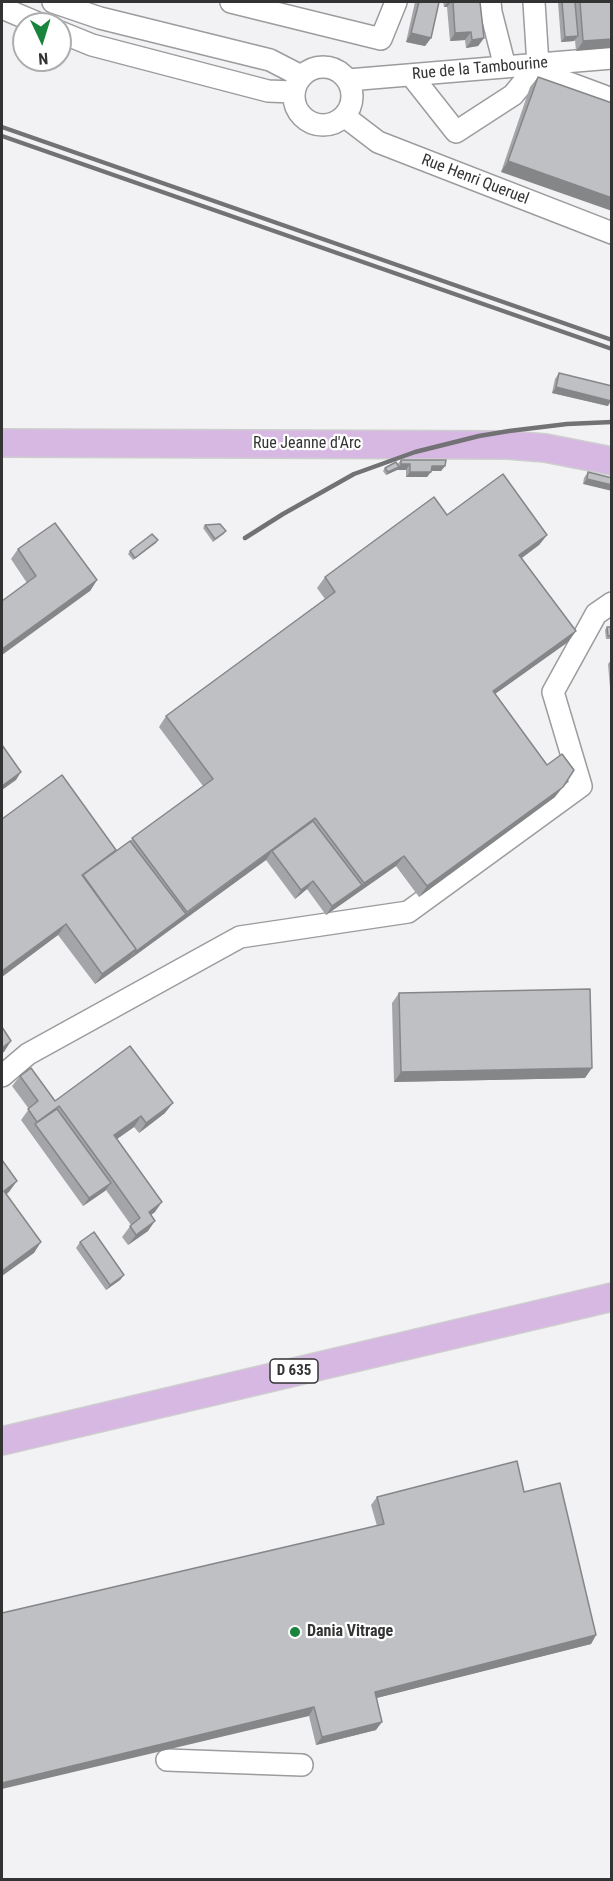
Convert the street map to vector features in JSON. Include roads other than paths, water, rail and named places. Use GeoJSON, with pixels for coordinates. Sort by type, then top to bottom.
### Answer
{"type":"FeatureCollection","features":[{"type":"Feature","properties":{"kind":"main road","name":"Rue Jeanne d'Arc"},"geometry":{"type":"LineString","coordinates":[[2,443],[507,445],[545,448],[612,461]]}},
{"type":"Feature","properties":{"kind":"main road","name":"D 635"},"geometry":{"type":"LineString","coordinates":[[2,1441],[603,1298]]}},
{"type":"Feature","properties":{"kind":"street"},"geometry":{"type":"LineString","coordinates":[[53,2],[102,10],[270,60],[297,84]]}},
{"type":"Feature","properties":{"kind":"street"},"geometry":{"type":"LineString","coordinates":[[231,2],[381,39],[396,2]]}},
{"type":"Feature","properties":{"kind":"street"},"geometry":{"type":"LineString","coordinates":[[490,2],[490,12],[505,67]]}},
{"type":"Feature","properties":{"kind":"street"},"geometry":{"type":"LineString","coordinates":[[411,75],[456,132],[513,95],[538,64],[534,2]]}},
{"type":"Feature","properties":{"kind":"street"},"geometry":{"type":"LineString","coordinates":[[92,45],[102,10]]}},
{"type":"Feature","properties":{"kind":"street"},"geometry":{"type":"LineString","coordinates":[[72,37],[92,45],[268,91],[297,84],[316,67],[325,66],[342,74],[348,80],[352,99],[344,116],[328,125],[310,122],[297,110],[294,102],[297,84]]}},
{"type":"Feature","properties":{"kind":"street","name":"Rue de la Tambourine"},"geometry":{"type":"LineString","coordinates":[[348,80],[612,58]]}},
{"type":"Feature","properties":{"kind":"street"},"geometry":{"type":"LineString","coordinates":[[538,64],[561,80],[612,99]]}},
{"type":"Feature","properties":{"kind":"street","name":"Rue Henri Queruel"},"geometry":{"type":"LineString","coordinates":[[344,116],[378,142],[612,233]]}},
{"type":"Feature","properties":{"kind":"street"},"geometry":{"type":"LineString","coordinates":[[2,1076],[28,1054],[240,937],[408,912],[581,786],[553,692],[596,614],[612,603]]}},
{"type":"Feature","properties":{"kind":"street"},"geometry":{"type":"LineString","coordinates":[[167,1760],[303,1765]]}},
{"type":"Feature","properties":{"kind":"railway"},"geometry":{"type":"LineString","coordinates":[[2,127],[612,340]]}},
{"type":"Feature","properties":{"kind":"railway"},"geometry":{"type":"LineString","coordinates":[[2,136],[612,349]]}},
{"type":"Feature","properties":{"kind":"railway"},"geometry":{"type":"LineString","coordinates":[[245,538],[354,474],[415,452],[509,431],[567,424],[612,422]]}},
{"type":"Feature","properties":{"kind":"place","name":"Dania Vitrage"},"geometry":{"type":"Point","coordinates":[295,1632]}}]}
